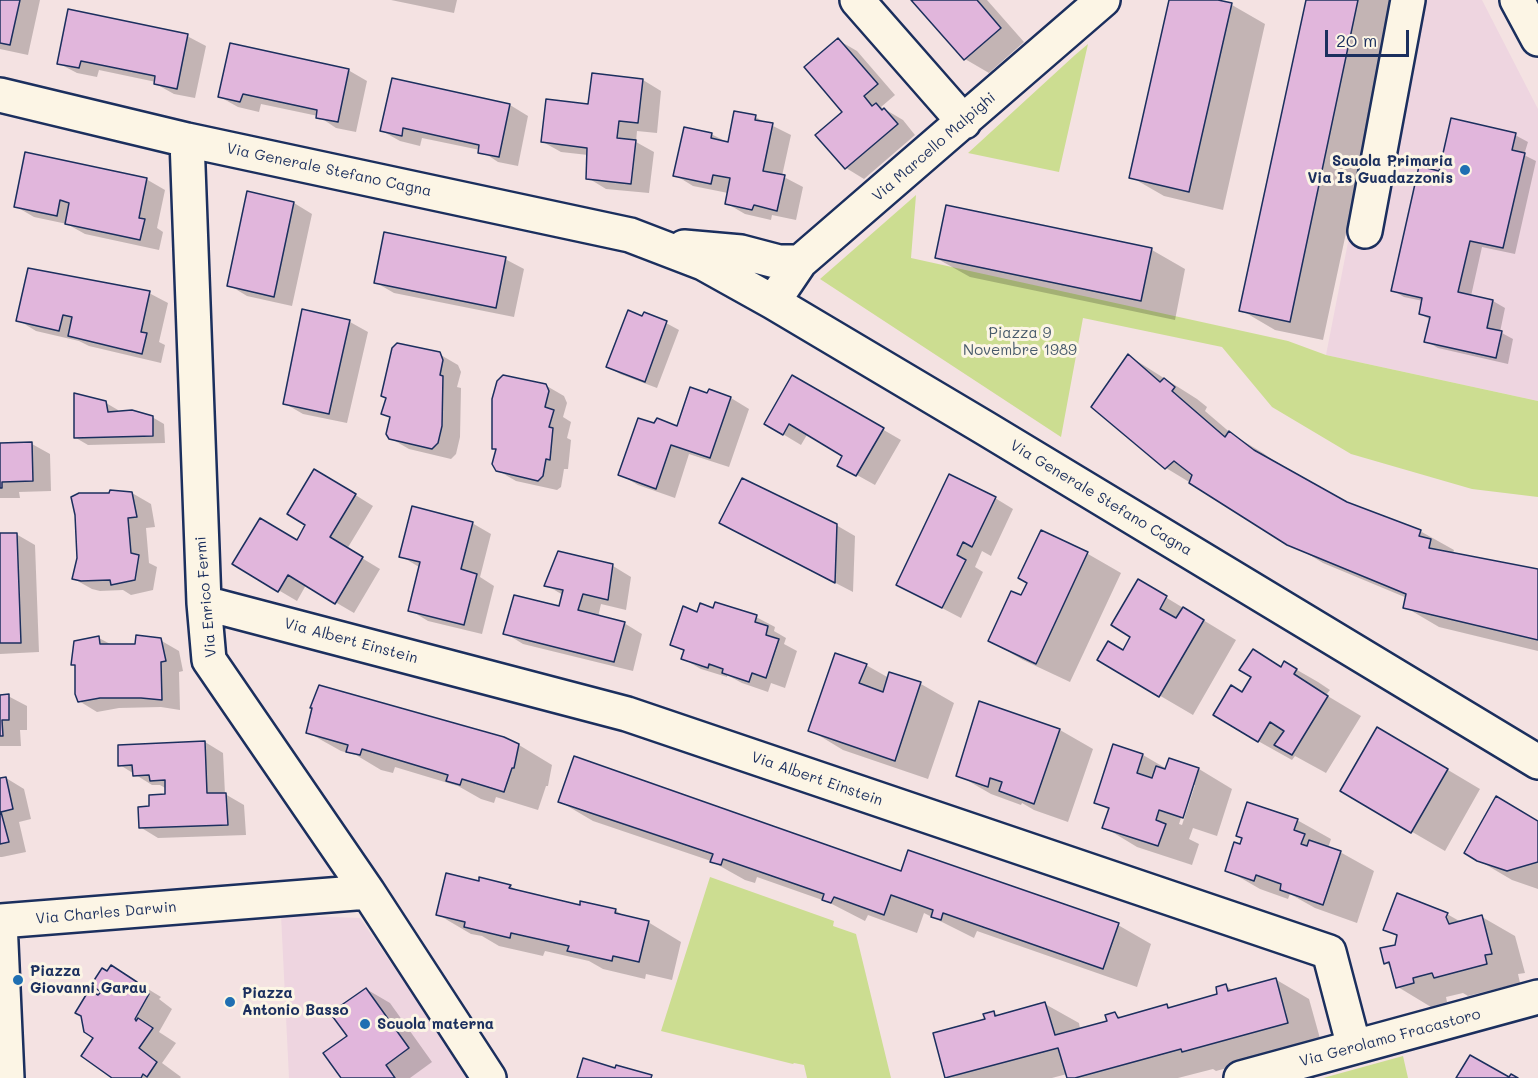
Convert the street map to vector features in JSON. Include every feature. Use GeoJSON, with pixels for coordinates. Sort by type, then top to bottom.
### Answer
{"type":"FeatureCollection","features":[{"type":"Feature","properties":{"kind":"street"},"geometry":{"type":"LineString","coordinates":[[857,0],[964,122]]}},
{"type":"Feature","properties":{"kind":"street","name":"Via Marcello Malpighi"},"geometry":{"type":"LineString","coordinates":[[773,302],[800,262],[1103,0]]}},
{"type":"Feature","properties":{"kind":"street"},"geometry":{"type":"LineString","coordinates":[[1365,231],[1408,0]]}},
{"type":"Feature","properties":{"kind":"street"},"geometry":{"type":"LineString","coordinates":[[1516,0],[1538,39]]}},
{"type":"Feature","properties":{"kind":"street","name":"Via Generale Stefano Cagna"},"geometry":{"type":"LineString","coordinates":[[0,95],[187,140],[630,235],[703,262],[1538,762]]}},
{"type":"Feature","properties":{"kind":"street","name":"Via Enrico Fermi"},"geometry":{"type":"LineString","coordinates":[[187,140],[204,603],[209,660],[368,892],[489,1078]]}},
{"type":"Feature","properties":{"kind":"street","name":"Via Generale Stefano Cagna"},"geometry":{"type":"LineString","coordinates":[[657,245],[741,252],[779,262],[800,262]]}},
{"type":"Feature","properties":{"kind":"street","name":"Via Albert Einstein"},"geometry":{"type":"LineString","coordinates":[[204,603],[627,714],[1329,952],[1354,1047]]}},
{"type":"Feature","properties":{"kind":"street","name":"Via Charles Darwin"},"geometry":{"type":"LineString","coordinates":[[7,1078],[0,921],[368,892]]}},
{"type":"Feature","properties":{"kind":"street","name":"Via Gerolamo Fracastoro"},"geometry":{"type":"LineString","coordinates":[[1241,1078],[1538,997]]}},
{"type":"Feature","properties":{"kind":"shaded area","name":"Scuola Primaria Via Is Guadazzonis"},"geometry":{"type":"Polygon","coordinates":[[[1427,0],[1482,0],[1538,109],[1538,401],[1326,355],[1350,232],[1378,239],[1427,0]]]}},
{"type":"Feature","properties":{"kind":"shaded area"},"geometry":{"type":"Polygon","coordinates":[[[281,915],[360,918],[470,1078],[289,1078],[281,915]]]}},
{"type":"Feature","properties":{"kind":"green space"},"geometry":{"type":"Polygon","coordinates":[[[1088,44],[1059,172],[968,153],[1075,55],[1088,44]]]}},
{"type":"Feature","properties":{"kind":"green space","name":"Piazza 9 Novembre 1989"},"geometry":{"type":"Polygon","coordinates":[[[916,195],[911,258],[1288,341],[1326,355],[1538,401],[1538,497],[1472,489],[1351,454],[1272,407],[1222,347],[1083,318],[1061,437],[820,279],[916,195]]]}},
{"type":"Feature","properties":{"kind":"green space"},"geometry":{"type":"Polygon","coordinates":[[[710,877],[834,921],[833,926],[856,934],[891,1078],[807,1078],[804,1065],[661,1031],[710,877]]]}},
{"type":"Feature","properties":{"kind":"green space"},"geometry":{"type":"Polygon","coordinates":[[[1403,1056],[1408,1078],[1323,1078],[1403,1056]]]}},
{"type":"Feature","properties":{"kind":"building"},"geometry":{"type":"Polygon","coordinates":[[[0,0],[20,0],[10,45],[0,43],[0,0]]]}},
{"type":"Feature","properties":{"kind":"building"},"geometry":{"type":"Polygon","coordinates":[[[911,0],[977,0],[1001,28],[964,60],[911,0]]]}},
{"type":"Feature","properties":{"kind":"building"},"geometry":{"type":"Polygon","coordinates":[[[1169,0],[1218,0],[1232,3],[1189,192],[1129,178],[1169,0]]]}},
{"type":"Feature","properties":{"kind":"building"},"geometry":{"type":"Polygon","coordinates":[[[1306,0],[1358,0],[1290,322],[1239,311],[1306,0]]]}},
{"type":"Feature","properties":{"kind":"building"},"geometry":{"type":"Polygon","coordinates":[[[68,9],[188,34],[177,89],[154,84],[155,76],[81,61],[79,68],[57,64],[68,9]]]}},
{"type":"Feature","properties":{"kind":"building"},"geometry":{"type":"Polygon","coordinates":[[[838,38],[878,84],[864,96],[872,106],[876,103],[882,110],[884,108],[898,124],[845,169],[815,135],[842,112],[804,67],[838,38]]]}},
{"type":"Feature","properties":{"kind":"building"},"geometry":{"type":"Polygon","coordinates":[[[230,43],[349,69],[338,122],[316,118],[317,110],[243,94],[240,102],[218,97],[230,43]]]}},
{"type":"Feature","properties":{"kind":"building"},"geometry":{"type":"Polygon","coordinates":[[[592,73],[643,79],[638,123],[619,121],[617,138],[636,140],[631,184],[586,179],[587,148],[541,142],[546,99],[588,104],[592,73]]]}},
{"type":"Feature","properties":{"kind":"building"},"geometry":{"type":"Polygon","coordinates":[[[392,78],[510,104],[499,157],[478,153],[479,145],[403,128],[402,136],[380,131],[392,78]]]}},
{"type":"Feature","properties":{"kind":"building"},"geometry":{"type":"Polygon","coordinates":[[[734,111],[756,115],[755,120],[773,123],[763,171],[785,175],[777,211],[754,205],[752,210],[725,204],[730,178],[713,175],[711,184],[673,176],[684,127],[712,133],[711,138],[728,142],[734,111]]]}},
{"type":"Feature","properties":{"kind":"building"},"geometry":{"type":"Polygon","coordinates":[[[1451,118],[1516,133],[1512,150],[1525,153],[1503,248],[1470,241],[1458,292],[1493,300],[1487,328],[1502,331],[1496,358],[1424,342],[1430,317],[1419,314],[1422,298],[1391,291],[1419,166],[1439,171],[1451,118]]]}},
{"type":"Feature","properties":{"kind":"building"},"geometry":{"type":"Polygon","coordinates":[[[25,152],[147,178],[139,218],[145,219],[140,240],[65,224],[69,203],[60,200],[57,216],[14,207],[25,152]]]}},
{"type":"Feature","properties":{"kind":"building"},"geometry":{"type":"Polygon","coordinates":[[[247,191],[294,202],[274,297],[227,286],[247,191]]]}},
{"type":"Feature","properties":{"kind":"building"},"geometry":{"type":"Polygon","coordinates":[[[946,205],[1152,248],[1141,301],[935,258],[946,205]]]}},
{"type":"Feature","properties":{"kind":"building"},"geometry":{"type":"Polygon","coordinates":[[[384,232],[506,257],[496,308],[374,283],[384,232]]]}},
{"type":"Feature","properties":{"kind":"building"},"geometry":{"type":"Polygon","coordinates":[[[28,268],[150,291],[141,332],[147,333],[142,354],[68,336],[72,317],[63,315],[59,331],[16,321],[28,268]]]}},
{"type":"Feature","properties":{"kind":"building"},"geometry":{"type":"Polygon","coordinates":[[[302,309],[350,320],[329,414],[283,404],[302,309]]]}},
{"type":"Feature","properties":{"kind":"building"},"geometry":{"type":"Polygon","coordinates":[[[628,310],[642,316],[644,312],[667,321],[645,382],[606,367],[628,310]]]}},
{"type":"Feature","properties":{"kind":"building"},"geometry":{"type":"Polygon","coordinates":[[[397,343],[440,352],[443,360],[440,375],[443,376],[442,426],[438,443],[432,449],[389,439],[386,434],[390,417],[381,414],[386,398],[381,396],[392,348],[397,343]]]}},
{"type":"Feature","properties":{"kind":"building"},"geometry":{"type":"Polygon","coordinates":[[[1128,354],[1160,382],[1164,378],[1175,387],[1172,391],[1225,437],[1229,431],[1254,450],[1347,502],[1421,530],[1419,536],[1431,539],[1429,548],[1538,569],[1538,640],[1403,608],[1406,594],[1287,545],[1189,483],[1192,475],[1174,461],[1165,469],[1091,407],[1128,354]]]}},
{"type":"Feature","properties":{"kind":"building"},"geometry":{"type":"Polygon","coordinates":[[[503,375],[546,384],[549,391],[545,407],[554,410],[549,427],[553,428],[550,460],[546,459],[543,476],[538,481],[496,471],[492,464],[496,449],[492,449],[492,399],[497,381],[503,375]]]}},
{"type":"Feature","properties":{"kind":"building"},"geometry":{"type":"Polygon","coordinates":[[[792,375],[884,428],[856,476],[837,466],[842,456],[789,424],[783,435],[764,424],[792,375]]]}},
{"type":"Feature","properties":{"kind":"building"},"geometry":{"type":"Polygon","coordinates":[[[690,387],[707,393],[709,389],[731,397],[710,458],[671,445],[656,489],[618,475],[638,418],[654,423],[657,418],[677,426],[690,387]]]}},
{"type":"Feature","properties":{"kind":"building"},"geometry":{"type":"Polygon","coordinates":[[[74,393],[106,401],[108,412],[132,410],[153,416],[153,436],[74,438],[74,393]]]}},
{"type":"Feature","properties":{"kind":"building"},"geometry":{"type":"Polygon","coordinates":[[[32,442],[33,481],[2,482],[2,488],[0,488],[0,443],[32,442]]]}},
{"type":"Feature","properties":{"kind":"building"},"geometry":{"type":"Polygon","coordinates":[[[314,469],[356,494],[330,537],[363,557],[335,604],[288,575],[278,592],[232,564],[260,518],[297,540],[305,525],[287,514],[314,469]]]}},
{"type":"Feature","properties":{"kind":"building"},"geometry":{"type":"Polygon","coordinates":[[[949,474],[996,497],[972,547],[963,542],[957,555],[966,560],[942,608],[896,585],[949,474]]]}},
{"type":"Feature","properties":{"kind":"building"},"geometry":{"type":"Polygon","coordinates":[[[742,478],[837,524],[835,583],[719,523],[742,478]]]}},
{"type":"Feature","properties":{"kind":"building"},"geometry":{"type":"Polygon","coordinates":[[[110,490],[132,492],[137,517],[128,518],[131,553],[139,555],[135,580],[111,585],[110,580],[72,579],[77,558],[75,515],[71,497],[79,493],[109,493],[110,490]]]}},
{"type":"Feature","properties":{"kind":"building"},"geometry":{"type":"Polygon","coordinates":[[[412,506],[473,522],[461,569],[477,574],[464,625],[408,611],[420,562],[399,557],[412,506]]]}},
{"type":"Feature","properties":{"kind":"building"},"geometry":{"type":"Polygon","coordinates":[[[1041,530],[1088,552],[1036,664],[988,641],[1011,591],[1021,595],[1027,583],[1018,578],[1041,530]]]}},
{"type":"Feature","properties":{"kind":"building"},"geometry":{"type":"Polygon","coordinates":[[[0,533],[17,533],[21,643],[0,643],[0,533]]]}},
{"type":"Feature","properties":{"kind":"building"},"geometry":{"type":"Polygon","coordinates":[[[558,551],[613,564],[608,600],[583,594],[578,610],[625,622],[614,662],[503,634],[514,595],[559,606],[563,590],[544,586],[558,551]]]}},
{"type":"Feature","properties":{"kind":"building"},"geometry":{"type":"Polygon","coordinates":[[[1138,579],[1167,596],[1160,609],[1176,618],[1183,607],[1204,620],[1159,697],[1097,660],[1108,641],[1123,650],[1130,637],[1111,625],[1138,579]]]}},
{"type":"Feature","properties":{"kind":"building"},"geometry":{"type":"Polygon","coordinates":[[[715,602],[757,615],[755,622],[768,626],[766,635],[779,639],[766,678],[752,673],[749,682],[722,673],[723,669],[709,664],[708,668],[681,659],[684,650],[670,645],[683,606],[697,612],[700,603],[713,608],[715,602]]]}},
{"type":"Feature","properties":{"kind":"building"},"geometry":{"type":"Polygon","coordinates":[[[136,635],[161,638],[166,661],[161,662],[162,700],[100,698],[78,702],[75,694],[75,665],[71,665],[74,641],[99,636],[100,644],[135,644],[136,635]]]}},
{"type":"Feature","properties":{"kind":"building"},"geometry":{"type":"Polygon","coordinates":[[[1253,649],[1281,667],[1284,661],[1297,669],[1294,674],[1328,696],[1292,755],[1274,745],[1284,731],[1270,722],[1258,742],[1213,715],[1231,685],[1242,692],[1251,677],[1239,670],[1253,649]]]}},
{"type":"Feature","properties":{"kind":"building"},"geometry":{"type":"Polygon","coordinates":[[[835,653],[867,664],[859,683],[883,692],[889,672],[921,682],[895,761],[808,731],[835,653]]]}},
{"type":"Feature","properties":{"kind":"building"},"geometry":{"type":"Polygon","coordinates":[[[319,685],[504,737],[519,744],[514,768],[512,768],[504,792],[462,779],[460,785],[446,781],[448,775],[362,749],[360,755],[346,752],[348,745],[306,733],[312,708],[310,708],[319,685]]]}},
{"type":"Feature","properties":{"kind":"building"},"geometry":{"type":"Polygon","coordinates":[[[9,694],[9,720],[2,720],[3,736],[0,736],[0,695],[9,694]]]}},
{"type":"Feature","properties":{"kind":"building"},"geometry":{"type":"Polygon","coordinates":[[[979,701],[1060,729],[1034,804],[999,791],[1002,782],[990,778],[988,787],[956,776],[979,701]]]}},
{"type":"Feature","properties":{"kind":"building"},"geometry":{"type":"Polygon","coordinates":[[[1377,727],[1448,769],[1411,833],[1340,791],[1377,727]]]}},
{"type":"Feature","properties":{"kind":"building"},"geometry":{"type":"Polygon","coordinates":[[[205,741],[207,793],[226,793],[228,825],[139,828],[138,807],[149,806],[149,795],[165,794],[165,780],[150,781],[149,775],[133,776],[132,765],[118,766],[118,745],[205,741]]]}},
{"type":"Feature","properties":{"kind":"building"},"geometry":{"type":"Polygon","coordinates":[[[1113,744],[1143,754],[1137,773],[1152,778],[1156,766],[1165,769],[1169,758],[1199,768],[1183,818],[1159,810],[1156,820],[1166,824],[1158,846],[1102,828],[1109,808],[1094,803],[1113,744]]]}},
{"type":"Feature","properties":{"kind":"building"},"geometry":{"type":"Polygon","coordinates":[[[574,756],[901,871],[908,850],[1119,923],[1103,969],[943,913],[941,920],[931,917],[933,910],[891,895],[884,915],[834,897],[831,903],[822,900],[824,894],[723,859],[721,865],[710,862],[713,854],[558,802],[574,756]]]}},
{"type":"Feature","properties":{"kind":"building"},"geometry":{"type":"Polygon","coordinates":[[[6,777],[13,809],[1,812],[9,842],[0,844],[0,778],[6,777]]]}},
{"type":"Feature","properties":{"kind":"building"},"geometry":{"type":"Polygon","coordinates":[[[1496,796],[1538,821],[1538,862],[1507,871],[1477,861],[1464,853],[1496,796]]]}},
{"type":"Feature","properties":{"kind":"building"},"geometry":{"type":"Polygon","coordinates":[[[1247,802],[1298,819],[1294,830],[1305,834],[1301,844],[1307,846],[1309,840],[1341,851],[1323,905],[1280,890],[1281,884],[1256,875],[1254,881],[1225,871],[1234,842],[1240,844],[1242,838],[1236,836],[1247,802]]]}},
{"type":"Feature","properties":{"kind":"building"},"geometry":{"type":"Polygon","coordinates":[[[446,873],[479,881],[479,877],[511,885],[509,888],[580,905],[580,901],[616,909],[615,913],[649,921],[639,962],[613,956],[612,961],[567,951],[569,946],[511,933],[510,938],[464,927],[465,922],[436,915],[446,873]]]}},
{"type":"Feature","properties":{"kind":"building"},"geometry":{"type":"Polygon","coordinates":[[[1397,893],[1448,913],[1446,917],[1449,924],[1482,915],[1492,954],[1485,955],[1487,964],[1434,978],[1432,973],[1413,978],[1414,983],[1396,988],[1389,962],[1384,964],[1380,948],[1395,945],[1397,935],[1383,930],[1397,893]]]}},
{"type":"Feature","properties":{"kind":"building"},"geometry":{"type":"Polygon","coordinates":[[[111,965],[137,982],[136,984],[149,994],[135,1019],[136,1021],[138,1018],[153,1028],[139,1048],[157,1062],[147,1077],[143,1074],[141,1078],[112,1078],[81,1056],[93,1038],[84,1032],[81,1016],[75,1013],[89,990],[98,995],[101,992],[91,985],[102,968],[107,971],[111,965]]]}},
{"type":"Feature","properties":{"kind":"building"},"geometry":{"type":"Polygon","coordinates":[[[1276,978],[1288,1023],[1075,1078],[1067,1078],[1058,1048],[945,1078],[933,1033],[985,1019],[983,1014],[994,1011],[995,1016],[1045,1002],[1055,1035],[1107,1021],[1105,1015],[1115,1012],[1118,1018],[1167,1004],[1168,1008],[1217,994],[1216,987],[1226,984],[1228,991],[1276,978]]]}},
{"type":"Feature","properties":{"kind":"building","name":"Scuola materna"},"geometry":{"type":"Polygon","coordinates":[[[366,988],[409,1048],[386,1065],[395,1078],[341,1078],[323,1053],[347,1036],[330,1013],[366,988]]]}},
{"type":"Feature","properties":{"kind":"building"},"geometry":{"type":"Polygon","coordinates":[[[1470,1055],[1509,1077],[1511,1074],[1518,1078],[1456,1078],[1470,1055]]]}},
{"type":"Feature","properties":{"kind":"building"},"geometry":{"type":"Polygon","coordinates":[[[583,1058],[615,1068],[616,1065],[652,1075],[651,1078],[577,1078],[583,1058]]]}},
{"type":"Feature","properties":{"kind":"place","name":"Scuola Primaria Via Is Guadazzonis"},"geometry":{"type":"Point","coordinates":[1465,170]}},
{"type":"Feature","properties":{"kind":"place","name":"Piazza Giovanni Garau"},"geometry":{"type":"Point","coordinates":[18,980]}},
{"type":"Feature","properties":{"kind":"place","name":"Piazza Antonio Basso"},"geometry":{"type":"Point","coordinates":[230,1002]}},
{"type":"Feature","properties":{"kind":"place","name":"Scuola materna"},"geometry":{"type":"Point","coordinates":[365,1024]}}]}
